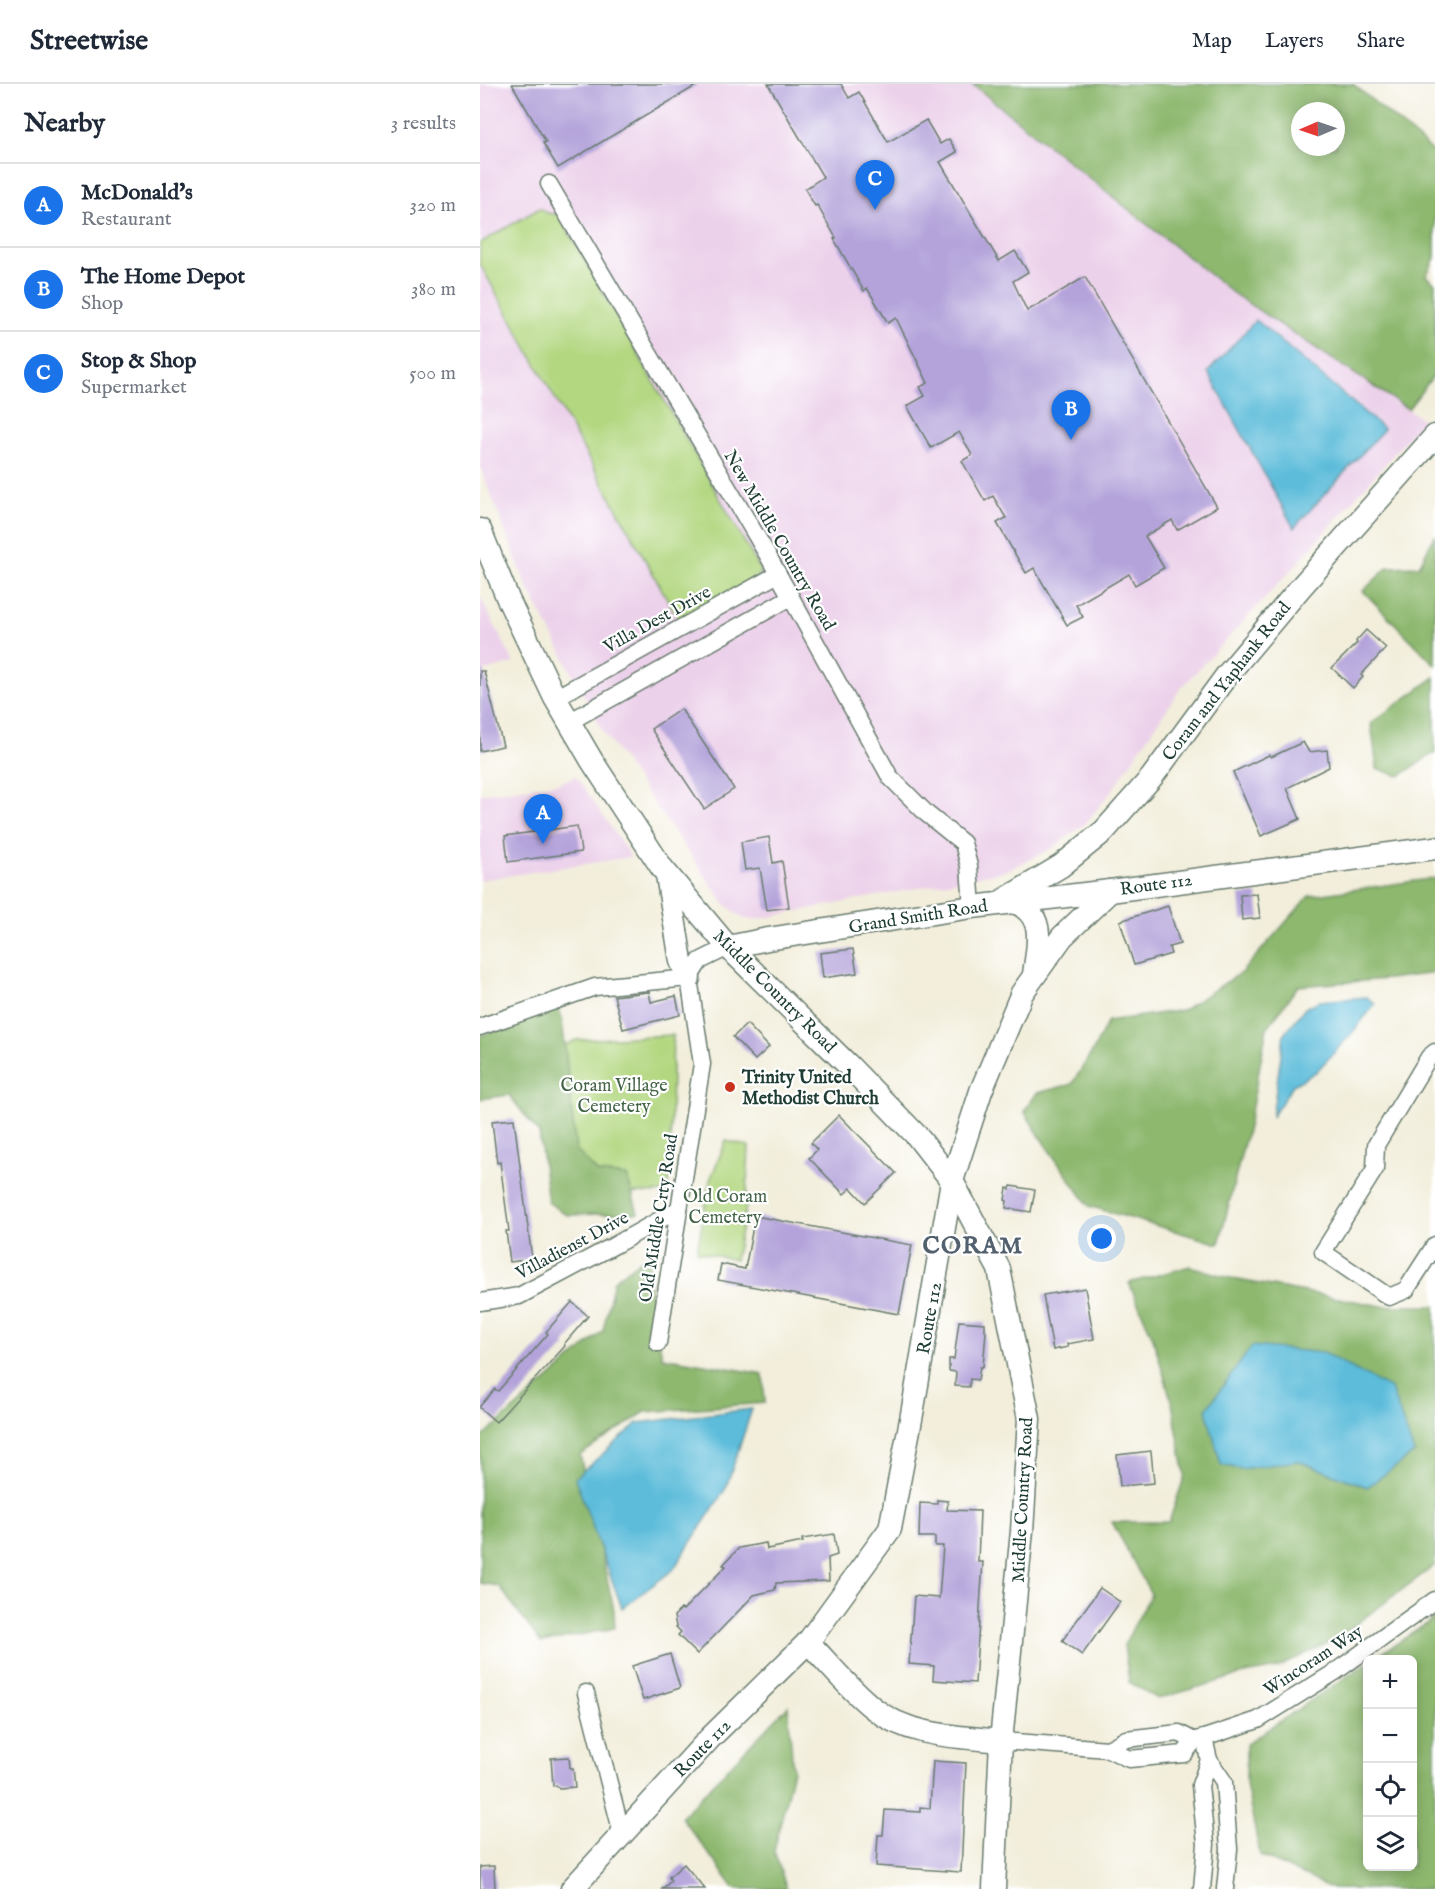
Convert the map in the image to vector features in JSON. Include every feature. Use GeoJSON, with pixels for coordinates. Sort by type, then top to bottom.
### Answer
{"type":"FeatureCollection","features":[{"type":"Feature","properties":{"kind":"main road","name":"Coram and Yaphank Road"},"geometry":{"type":"LineString","coordinates":[[1007,903],[1061,866],[1104,831],[1152,777],[1227,675],[1324,558],[1431,447]]}},
{"type":"Feature","properties":{"kind":"main road","name":"Middle Country Road"},"geometry":{"type":"LineString","coordinates":[[480,530],[508,599],[555,698],[592,761],[666,873],[728,947],[848,1064],[917,1136],[952,1181],[999,1269],[1029,1419],[1022,1531],[1001,1741],[994,1889]]}},
{"type":"Feature","properties":{"kind":"main road","name":"Route 112"},"geometry":{"type":"LineString","coordinates":[[575,1888],[710,1738],[808,1642],[890,1529],[952,1181],[981,1092],[1022,993],[1062,937],[1110,891],[1435,848]]}},
{"type":"Feature","properties":{"kind":"main road"},"geometry":{"type":"LineString","coordinates":[[666,873],[681,961],[689,978]]}},
{"type":"Feature","properties":{"kind":"main road","name":"Grand Smith Road"},"geometry":{"type":"LineString","coordinates":[[728,947],[972,907],[1110,891]]}},
{"type":"Feature","properties":{"kind":"main road"},"geometry":{"type":"LineString","coordinates":[[1007,903],[1025,906],[1036,920],[1039,930],[1034,977]]}},
{"type":"Feature","properties":{"kind":"main road"},"geometry":{"type":"LineString","coordinates":[[808,1642],[871,1707],[895,1722],[921,1731],[1001,1741]]}},
{"type":"Feature","properties":{"kind":"street","name":"New Middle Country Road"},"geometry":{"type":"LineString","coordinates":[[549,184],[778,574],[890,777],[927,814],[963,843],[969,866],[972,907]]}},
{"type":"Feature","properties":{"kind":"street","name":"Villa Dest Drive"},"geometry":{"type":"LineString","coordinates":[[555,698],[778,574]]}},
{"type":"Feature","properties":{"kind":"street"},"geometry":{"type":"LineString","coordinates":[[569,722],[791,597]]}},
{"type":"Feature","properties":{"kind":"street"},"geometry":{"type":"LineString","coordinates":[[480,1027],[595,987],[689,978],[700,962],[728,947]]}},
{"type":"Feature","properties":{"kind":"street","name":"Old Middle Crty Road"},"geometry":{"type":"LineString","coordinates":[[658,1343],[702,1064],[689,978]]}},
{"type":"Feature","properties":{"kind":"street"},"geometry":{"type":"LineString","coordinates":[[1435,1052],[1429,1058],[1376,1145],[1375,1169],[1323,1252],[1389,1297],[1406,1290],[1435,1245]]}},
{"type":"Feature","properties":{"kind":"street","name":"Villadienst Drive"},"geometry":{"type":"LineString","coordinates":[[480,1302],[519,1296],[679,1209]]}},
{"type":"Feature","properties":{"kind":"street","name":"Wincoram Way"},"geometry":{"type":"LineString","coordinates":[[1001,1741],[1108,1749],[1129,1759],[1184,1754],[1199,1739],[1258,1720],[1335,1672],[1435,1600]]}},
{"type":"Feature","properties":{"kind":"street"},"geometry":{"type":"LineString","coordinates":[[586,1693],[622,1834]]}},
{"type":"Feature","properties":{"kind":"street"},"geometry":{"type":"LineString","coordinates":[[1199,1739],[1209,1760],[1224,1782],[1229,1849],[1225,1889]]}},
{"type":"Feature","properties":{"kind":"street"},"geometry":{"type":"LineString","coordinates":[[1202,1889],[1206,1844],[1200,1785],[1209,1760]]}},
{"type":"Feature","properties":{"kind":"shaded area"},"geometry":{"type":"Polygon","coordinates":[[[480,84],[972,84],[1234,294],[1424,420],[1295,566],[1181,688],[1111,792],[1086,823],[1051,849],[1005,871],[753,920],[742,918],[725,904],[602,730],[526,584],[484,477],[480,463],[480,84]]]}},
{"type":"Feature","properties":{"kind":"shaded area"},"geometry":{"type":"Polygon","coordinates":[[[480,597],[514,663],[480,672],[480,597]]]}},
{"type":"Feature","properties":{"kind":"shaded area"},"geometry":{"type":"Polygon","coordinates":[[[576,776],[631,857],[480,880],[480,794],[559,783],[576,776]]]}},
{"type":"Feature","properties":{"kind":"green space"},"geometry":{"type":"Polygon","coordinates":[[[972,84],[1353,84],[1435,153],[1435,258],[1426,276],[1435,283],[1435,374],[1408,409],[1234,294],[972,84]]]}},
{"type":"Feature","properties":{"kind":"green space"},"geometry":{"type":"Polygon","coordinates":[[[540,208],[547,213],[559,215],[760,569],[759,576],[680,622],[480,264],[480,243],[540,208]]]}},
{"type":"Feature","properties":{"kind":"green space"},"geometry":{"type":"Polygon","coordinates":[[[1435,535],[1435,665],[1363,591],[1388,567],[1419,566],[1435,535]]]}},
{"type":"Feature","properties":{"kind":"green space"},"geometry":{"type":"Polygon","coordinates":[[[1435,677],[1435,754],[1400,776],[1377,769],[1371,723],[1435,677]]]}},
{"type":"Feature","properties":{"kind":"green space"},"geometry":{"type":"Polygon","coordinates":[[[1435,878],[1435,973],[1298,986],[1267,1028],[1248,1127],[1219,1244],[1089,1206],[1024,1111],[1037,1093],[1072,1084],[1108,1021],[1183,1010],[1241,973],[1309,896],[1435,878]]]}},
{"type":"Feature","properties":{"kind":"green space"},"geometry":{"type":"Polygon","coordinates":[[[558,1007],[562,1019],[576,1150],[598,1173],[627,1176],[638,1213],[567,1215],[548,1202],[539,1133],[509,1095],[480,1099],[480,1036],[558,1007]]]}},
{"type":"Feature","properties":{"kind":"green space","name":"Coram Village Cemetery"},"geometry":{"type":"Polygon","coordinates":[[[673,1035],[669,1192],[615,1194],[573,1200],[556,1050],[576,1040],[673,1035]]]}},
{"type":"Feature","properties":{"kind":"green space","name":"Old Coram Cemetery"},"geometry":{"type":"Polygon","coordinates":[[[726,1141],[749,1146],[746,1207],[735,1260],[697,1251],[710,1180],[726,1141]]]}},
{"type":"Feature","properties":{"kind":"green space"},"geometry":{"type":"Polygon","coordinates":[[[649,1254],[649,1281],[662,1357],[763,1374],[765,1403],[645,1412],[580,1455],[614,1610],[615,1628],[541,1643],[499,1586],[480,1583],[480,1439],[603,1331],[614,1280],[649,1254]]]}},
{"type":"Feature","properties":{"kind":"green space"},"geometry":{"type":"Polygon","coordinates":[[[1190,1266],[1233,1279],[1382,1306],[1435,1306],[1435,1565],[1336,1639],[1277,1668],[1240,1675],[1158,1699],[1129,1682],[1124,1645],[1151,1594],[1112,1522],[1169,1522],[1185,1475],[1172,1403],[1153,1338],[1129,1283],[1190,1266]],[[1414,1453],[1298,1461],[1367,1487],[1414,1453]]]}},
{"type":"Feature","properties":{"kind":"green space"},"geometry":{"type":"Polygon","coordinates":[[[1435,1618],[1435,1889],[1333,1889],[1260,1855],[1246,1784],[1246,1744],[1363,1666],[1363,1871],[1417,1871],[1417,1655],[1379,1655],[1435,1618]]]}},
{"type":"Feature","properties":{"kind":"green space"},"geometry":{"type":"Polygon","coordinates":[[[788,1706],[793,1770],[774,1851],[787,1889],[735,1889],[681,1817],[788,1706]]]}},
{"type":"Feature","properties":{"kind":"water"},"geometry":{"type":"Polygon","coordinates":[[[1256,320],[1384,429],[1294,528],[1208,372],[1256,320]]]}},
{"type":"Feature","properties":{"kind":"water"},"geometry":{"type":"Polygon","coordinates":[[[1367,997],[1375,1004],[1353,1032],[1316,1072],[1293,1085],[1272,1117],[1284,1034],[1305,1008],[1319,1001],[1367,997]]]}},
{"type":"Feature","properties":{"kind":"water"},"geometry":{"type":"Polygon","coordinates":[[[1252,1346],[1324,1353],[1391,1389],[1414,1453],[1367,1487],[1298,1461],[1241,1469],[1221,1465],[1206,1410],[1252,1346]]]}},
{"type":"Feature","properties":{"kind":"water"},"geometry":{"type":"Polygon","coordinates":[[[752,1409],[726,1488],[673,1570],[622,1608],[575,1478],[638,1423],[752,1409]]]}},
{"type":"Feature","properties":{"kind":"building"},"geometry":{"type":"Polygon","coordinates":[[[512,84],[699,84],[558,168],[543,143],[546,142],[512,84]]]}},
{"type":"Feature","properties":{"kind":"building"},"geometry":{"type":"Polygon","coordinates":[[[768,84],[841,84],[849,98],[859,92],[888,142],[926,120],[940,144],[949,139],[957,152],[940,162],[999,261],[1015,251],[1028,272],[1013,281],[1027,311],[1085,277],[1217,507],[1177,530],[1172,520],[1145,536],[1164,568],[1135,585],[1129,574],[1076,605],[1083,617],[1067,625],[1034,568],[1026,573],[997,523],[1006,518],[993,496],[985,501],[962,461],[972,455],[959,432],[931,448],[907,406],[925,396],[920,387],[928,383],[896,318],[888,323],[867,288],[864,291],[817,205],[815,206],[805,189],[823,177],[768,84]]]}},
{"type":"Feature","properties":{"kind":"building"},"geometry":{"type":"Polygon","coordinates":[[[1366,630],[1386,648],[1361,675],[1363,677],[1353,688],[1332,668],[1357,643],[1356,641],[1366,630]]]}},
{"type":"Feature","properties":{"kind":"building"},"geometry":{"type":"Polygon","coordinates":[[[480,671],[484,671],[503,746],[480,751],[480,671]]]}},
{"type":"Feature","properties":{"kind":"building"},"geometry":{"type":"Polygon","coordinates":[[[681,709],[734,789],[704,809],[651,729],[681,709]]]}},
{"type":"Feature","properties":{"kind":"building"},"geometry":{"type":"Polygon","coordinates":[[[1303,742],[1309,752],[1327,750],[1329,767],[1287,788],[1300,819],[1261,836],[1233,772],[1303,742]]]}},
{"type":"Feature","properties":{"kind":"building"},"geometry":{"type":"Polygon","coordinates":[[[577,826],[581,852],[508,862],[505,836],[577,826]]]}},
{"type":"Feature","properties":{"kind":"building"},"geometry":{"type":"Polygon","coordinates":[[[769,837],[773,863],[782,861],[789,907],[767,910],[760,868],[745,870],[741,842],[769,837]]]}},
{"type":"Feature","properties":{"kind":"building"},"geometry":{"type":"Polygon","coordinates":[[[1257,894],[1260,918],[1242,920],[1240,895],[1257,894]]]}},
{"type":"Feature","properties":{"kind":"building"},"geometry":{"type":"Polygon","coordinates":[[[1168,906],[1180,944],[1169,947],[1171,954],[1134,965],[1120,921],[1168,906]]]}},
{"type":"Feature","properties":{"kind":"building"},"geometry":{"type":"Polygon","coordinates":[[[853,949],[857,973],[823,978],[820,953],[853,949]]]}},
{"type":"Feature","properties":{"kind":"building"},"geometry":{"type":"Polygon","coordinates":[[[649,992],[651,1002],[676,996],[680,1015],[623,1029],[614,996],[649,992]]]}},
{"type":"Feature","properties":{"kind":"building"},"geometry":{"type":"Polygon","coordinates":[[[747,1024],[769,1047],[755,1060],[733,1037],[747,1024]]]}},
{"type":"Feature","properties":{"kind":"building"},"geometry":{"type":"Polygon","coordinates":[[[839,1115],[896,1173],[865,1203],[851,1188],[844,1194],[809,1158],[817,1150],[811,1143],[839,1115]]]}},
{"type":"Feature","properties":{"kind":"building"},"geometry":{"type":"Polygon","coordinates":[[[514,1119],[532,1259],[510,1262],[506,1231],[509,1231],[492,1121],[514,1119]]]}},
{"type":"Feature","properties":{"kind":"building"},"geometry":{"type":"Polygon","coordinates":[[[1011,1186],[1035,1190],[1031,1212],[1006,1208],[1007,1188],[1010,1189],[1011,1186]]]}},
{"type":"Feature","properties":{"kind":"building"},"geometry":{"type":"Polygon","coordinates":[[[755,1216],[912,1245],[899,1314],[718,1280],[721,1264],[745,1269],[755,1216]]]}},
{"type":"Feature","properties":{"kind":"building"},"geometry":{"type":"Polygon","coordinates":[[[1085,1288],[1094,1339],[1067,1344],[1068,1347],[1053,1350],[1043,1295],[1085,1288]]]}},
{"type":"Feature","properties":{"kind":"building"},"geometry":{"type":"Polygon","coordinates":[[[572,1302],[588,1316],[564,1344],[565,1346],[496,1422],[480,1406],[495,1389],[498,1391],[548,1334],[546,1332],[572,1302]]]}},
{"type":"Feature","properties":{"kind":"building"},"geometry":{"type":"Polygon","coordinates":[[[959,1321],[985,1323],[983,1367],[980,1367],[978,1380],[970,1379],[969,1387],[955,1386],[956,1372],[949,1371],[949,1359],[954,1359],[959,1321]]]}},
{"type":"Feature","properties":{"kind":"building"},"geometry":{"type":"Polygon","coordinates":[[[1151,1451],[1154,1483],[1120,1486],[1117,1455],[1151,1451]]]}},
{"type":"Feature","properties":{"kind":"building"},"geometry":{"type":"Polygon","coordinates":[[[937,1500],[948,1501],[947,1510],[980,1511],[978,1562],[983,1562],[975,1683],[933,1680],[934,1666],[909,1664],[914,1596],[939,1598],[943,1546],[935,1546],[935,1537],[919,1537],[920,1503],[937,1504],[937,1500]]]}},
{"type":"Feature","properties":{"kind":"building"},"geometry":{"type":"Polygon","coordinates":[[[834,1534],[837,1555],[828,1558],[829,1581],[776,1583],[775,1590],[754,1595],[697,1654],[678,1635],[681,1632],[676,1627],[674,1616],[681,1609],[683,1610],[726,1566],[723,1565],[739,1548],[766,1543],[767,1549],[803,1542],[802,1539],[834,1534]]]}},
{"type":"Feature","properties":{"kind":"building"},"geometry":{"type":"Polygon","coordinates":[[[1100,1588],[1120,1602],[1082,1655],[1062,1641],[1100,1588]]]}},
{"type":"Feature","properties":{"kind":"building"},"geometry":{"type":"Polygon","coordinates":[[[670,1654],[680,1688],[643,1700],[632,1666],[670,1654]]]}},
{"type":"Feature","properties":{"kind":"building"},"geometry":{"type":"Polygon","coordinates":[[[569,1757],[575,1787],[553,1786],[551,1758],[569,1757]]]}},
{"type":"Feature","properties":{"kind":"building"},"geometry":{"type":"Polygon","coordinates":[[[933,1761],[966,1763],[961,1872],[876,1866],[878,1835],[883,1835],[885,1810],[920,1812],[920,1807],[930,1808],[933,1761]]]}},
{"type":"Feature","properties":{"kind":"building"},"geometry":{"type":"Polygon","coordinates":[[[684,1864],[705,1889],[662,1889],[671,1881],[669,1877],[684,1864]]]}},
{"type":"Feature","properties":{"kind":"building"},"geometry":{"type":"Polygon","coordinates":[[[494,1866],[495,1889],[480,1889],[480,1867],[494,1866]]]}},
{"type":"Feature","properties":{"kind":"place","name":"Stop & Shop"},"geometry":{"type":"Point","coordinates":[875,210]}},
{"type":"Feature","properties":{"kind":"place","name":"The Home Depot"},"geometry":{"type":"Point","coordinates":[1071,440]}},
{"type":"Feature","properties":{"kind":"place","name":"McDonald's"},"geometry":{"type":"Point","coordinates":[543,844]}},
{"type":"Feature","properties":{"kind":"place","name":"Trinity United Methodist Church"},"geometry":{"type":"Point","coordinates":[730,1087]}},
{"type":"Feature","properties":{"kind":"district","name":"CORAM"},"geometry":{"type":"Point","coordinates":[973,1245]}}]}
